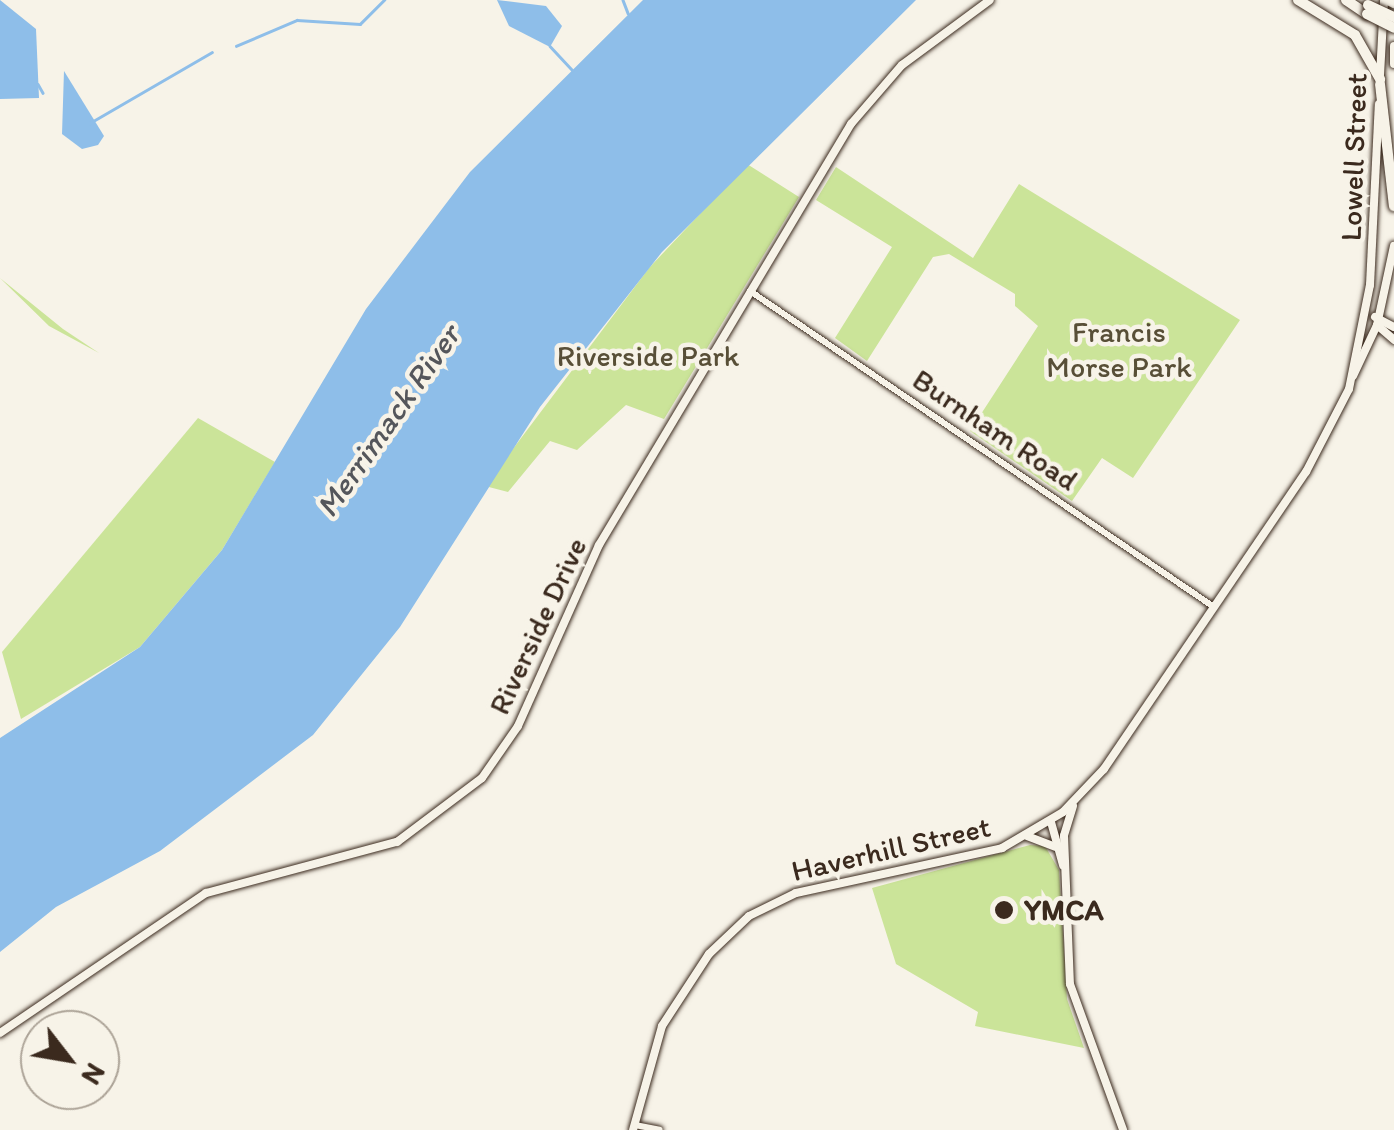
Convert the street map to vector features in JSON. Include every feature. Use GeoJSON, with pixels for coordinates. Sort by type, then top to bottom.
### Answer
{"type":"FeatureCollection","features":[{"type":"Feature","properties":{"kind":"highway"},"geometry":{"type":"LineString","coordinates":[[1298,0],[1355,35],[1380,82],[1394,206]]}},
{"type":"Feature","properties":{"kind":"highway"},"geometry":{"type":"LineString","coordinates":[[1346,0],[1394,17]]}},
{"type":"Feature","properties":{"kind":"highway"},"geometry":{"type":"LineString","coordinates":[[1356,0],[1394,28]]}},
{"type":"Feature","properties":{"kind":"main road","name":"Riverside Drive"},"geometry":{"type":"LineString","coordinates":[[0,1033],[206,892],[397,842],[482,778],[523,716],[586,568],[871,96],[990,0]]}},
{"type":"Feature","properties":{"kind":"main road","name":"Lowell Street"},"geometry":{"type":"LineString","coordinates":[[1366,316],[1380,82],[1389,1]]}},
{"type":"Feature","properties":{"kind":"main road","name":"Lowell Street"},"geometry":{"type":"LineString","coordinates":[[1394,46],[1394,64]]}},
{"type":"Feature","properties":{"kind":"main road","name":"Lowell Street"},"geometry":{"type":"LineString","coordinates":[[1378,321],[1394,246]]}},
{"type":"Feature","properties":{"kind":"main road"},"geometry":{"type":"LineString","coordinates":[[1366,316],[1394,327]]}},
{"type":"Feature","properties":{"kind":"main road","name":"Haverhill Street"},"geometry":{"type":"LineString","coordinates":[[1354,376],[1366,316]]}},
{"type":"Feature","properties":{"kind":"main road"},"geometry":{"type":"LineString","coordinates":[[1378,321],[1394,340]]}},
{"type":"Feature","properties":{"kind":"main road","name":"Haverhill Street"},"geometry":{"type":"LineString","coordinates":[[634,1127],[662,1026],[709,954],[749,916],[796,893],[944,866],[1026,836],[1075,802],[1306,472],[1378,321]]}},
{"type":"Feature","properties":{"kind":"main road"},"geometry":{"type":"LineString","coordinates":[[1075,802],[1064,836],[1073,998],[1124,1130]]}},
{"type":"Feature","properties":{"kind":"main road"},"geometry":{"type":"LineString","coordinates":[[1050,822],[1064,836]]}},
{"type":"Feature","properties":{"kind":"main road"},"geometry":{"type":"LineString","coordinates":[[1050,822],[1064,866]]}},
{"type":"Feature","properties":{"kind":"main road"},"geometry":{"type":"LineString","coordinates":[[1026,836],[1055,847]]}},
{"type":"Feature","properties":{"kind":"street","name":"Burnham Road"},"geometry":{"type":"LineString","coordinates":[[750,291],[1214,607]]}},
{"type":"Feature","properties":{"kind":"street"},"geometry":{"type":"LineString","coordinates":[[634,1127],[660,1130]]}},
{"type":"Feature","properties":{"kind":"green space","name":"Riverside Park"},"geometry":{"type":"Polygon","coordinates":[[[747,164],[799,197],[664,419],[626,405],[577,450],[550,441],[508,492],[485,486],[649,268],[747,164]]]}},
{"type":"Feature","properties":{"kind":"green space","name":"Francis Morse Park"},"geometry":{"type":"Polygon","coordinates":[[[836,167],[973,258],[1019,184],[1240,320],[1133,478],[1102,458],[1072,501],[970,431],[1038,326],[1015,306],[1015,294],[949,254],[933,257],[867,361],[835,338],[892,247],[816,200],[836,167]]]}},
{"type":"Feature","properties":{"kind":"green space"},"geometry":{"type":"Polygon","coordinates":[[[0,278],[63,329],[99,353],[49,326],[0,278]]]}},
{"type":"Feature","properties":{"kind":"green space"},"geometry":{"type":"Polygon","coordinates":[[[198,418],[275,462],[222,550],[140,647],[21,719],[2,652],[198,418]]]}},
{"type":"Feature","properties":{"kind":"green space","name":"YMCA"},"geometry":{"type":"Polygon","coordinates":[[[1030,845],[1045,846],[1059,870],[1067,999],[1084,1048],[975,1026],[978,1012],[896,964],[872,888],[1030,845]]]}},
{"type":"Feature","properties":{"kind":"water"},"geometry":{"type":"Polygon","coordinates":[[[0,0],[36,29],[39,98],[0,99],[0,0]]]}},
{"type":"Feature","properties":{"kind":"water"},"geometry":{"type":"Polygon","coordinates":[[[497,0],[546,6],[562,26],[550,47],[509,26],[497,0]]]}},
{"type":"Feature","properties":{"kind":"water","name":"Merrimack River"},"geometry":{"type":"Polygon","coordinates":[[[643,0],[916,0],[662,252],[540,407],[400,627],[313,735],[160,851],[56,907],[0,952],[0,738],[140,647],[222,550],[366,309],[470,172],[643,0]]]}},
{"type":"Feature","properties":{"kind":"water"},"geometry":{"type":"Polygon","coordinates":[[[64,71],[104,136],[98,145],[82,149],[62,134],[64,71]]]}},
{"type":"Feature","properties":{"kind":"waterway"},"geometry":{"type":"LineString","coordinates":[[236,46],[297,20],[360,24],[384,0]]}},
{"type":"Feature","properties":{"kind":"waterway"},"geometry":{"type":"LineString","coordinates":[[623,0],[628,13]]}},
{"type":"Feature","properties":{"kind":"waterway"},"geometry":{"type":"LineString","coordinates":[[550,46],[572,70]]}},
{"type":"Feature","properties":{"kind":"waterway"},"geometry":{"type":"LineString","coordinates":[[88,124],[212,52]]}},
{"type":"Feature","properties":{"kind":"waterway"},"geometry":{"type":"LineString","coordinates":[[38,84],[43,93]]}},
{"type":"Feature","properties":{"kind":"place","name":"YMCA"},"geometry":{"type":"Point","coordinates":[1004,910]}}]}
